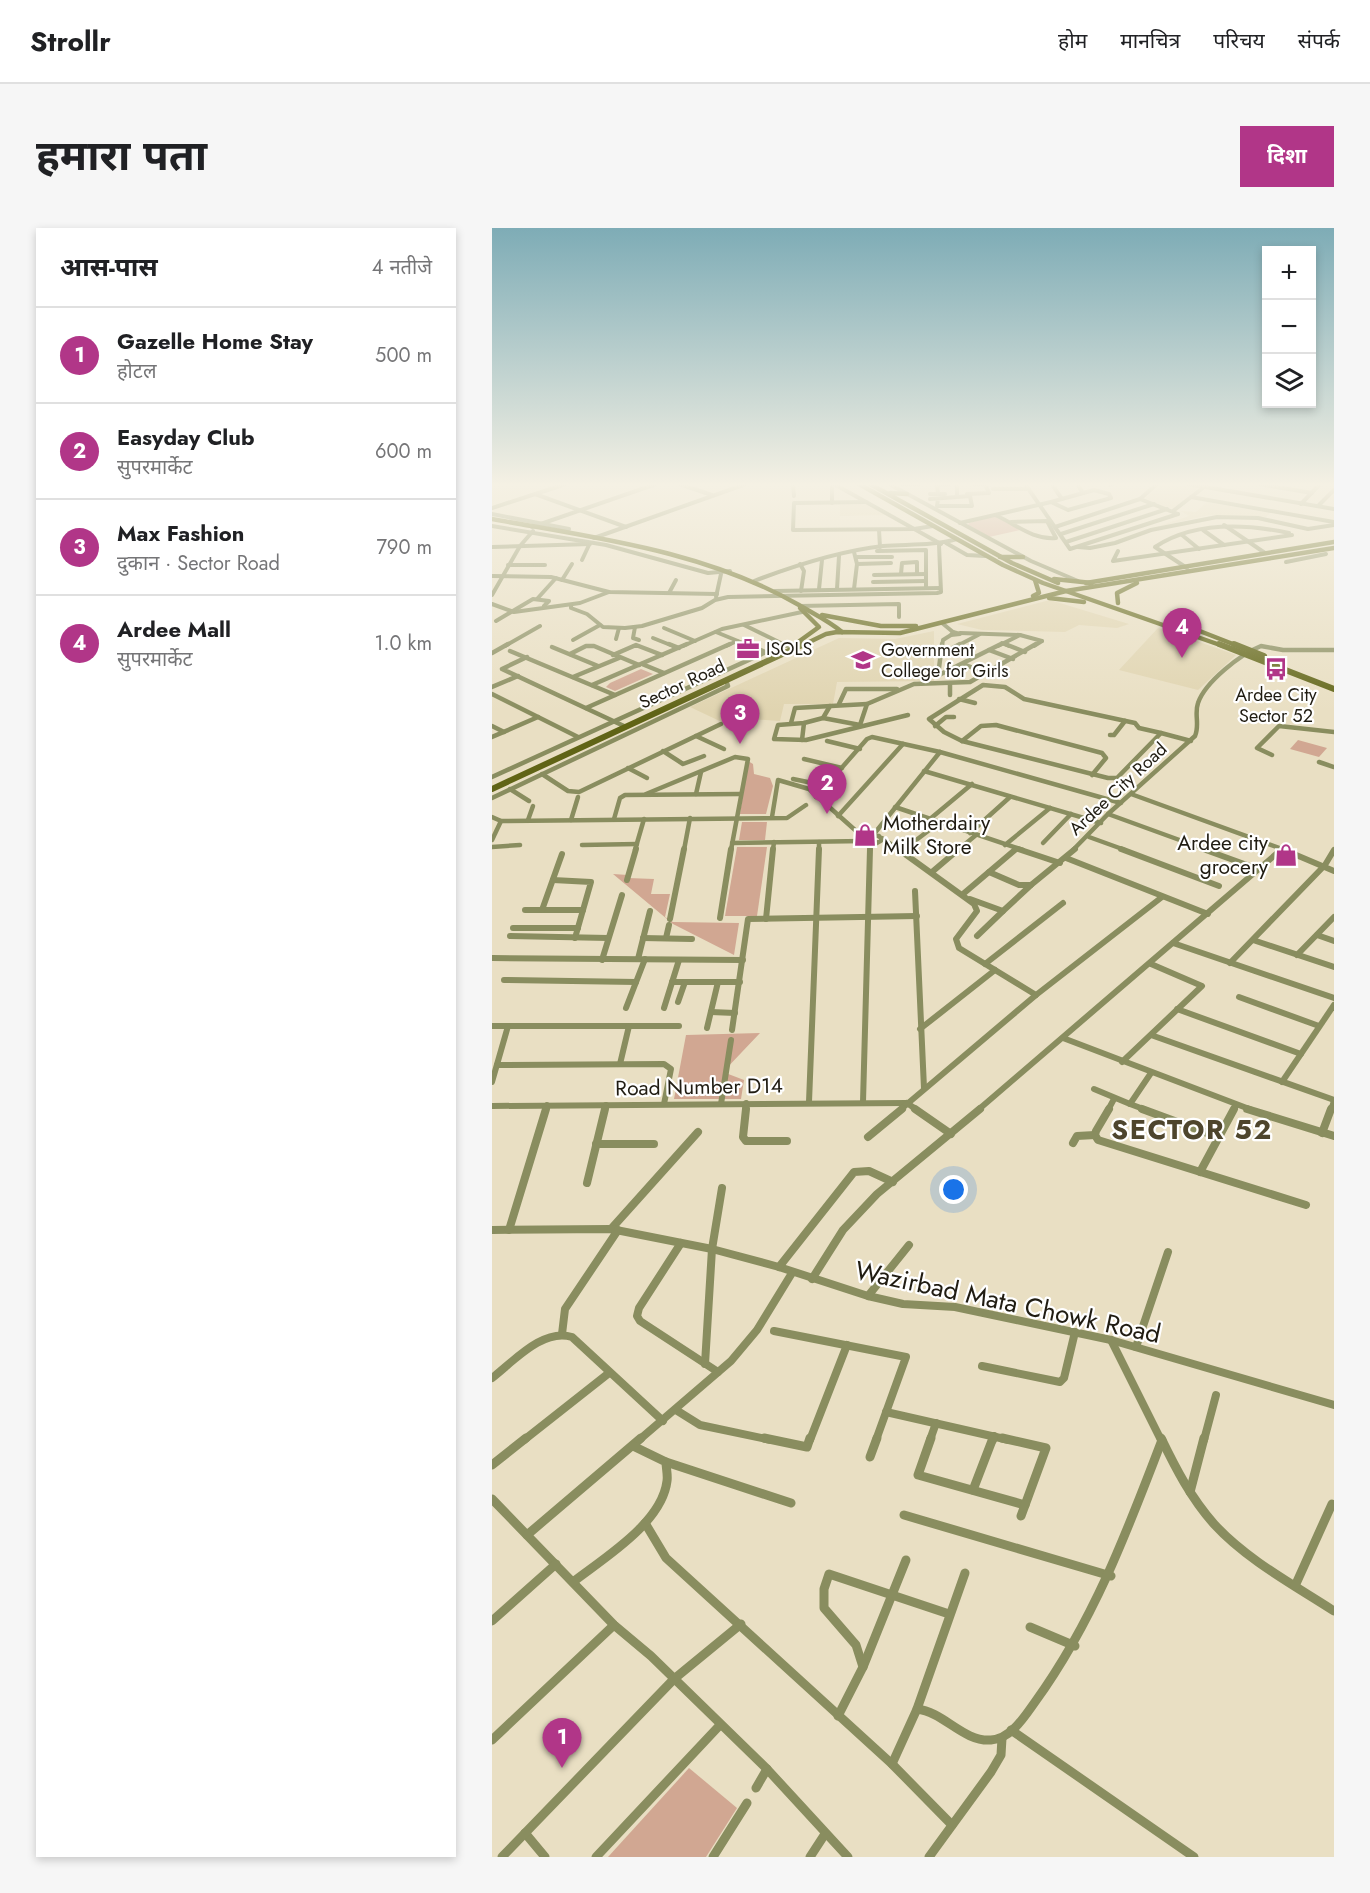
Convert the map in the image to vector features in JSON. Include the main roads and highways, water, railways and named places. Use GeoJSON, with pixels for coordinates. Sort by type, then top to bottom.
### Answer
{"type":"FeatureCollection","features":[{"type":"Feature","properties":{"kind":"main road"},"geometry":{"type":"LineString","coordinates":[[688,560],[754,581],[839,631]]}},
{"type":"Feature","properties":{"kind":"main road"},"geometry":{"type":"LineString","coordinates":[[994,560],[1035,580],[1118,605],[1334,683]]}},
{"type":"Feature","properties":{"kind":"main road"},"geometry":{"type":"LineString","coordinates":[[1007,560],[1068,589],[1263,560]]}},
{"type":"Feature","properties":{"kind":"main road"},"geometry":{"type":"LineString","coordinates":[[1068,589],[1233,560]]}},
{"type":"Feature","properties":{"kind":"main road"},"geometry":{"type":"LineString","coordinates":[[1086,583],[1187,568]]}},
{"type":"Feature","properties":{"kind":"main road"},"geometry":{"type":"LineString","coordinates":[[729,572],[778,594]]}},
{"type":"Feature","properties":{"kind":"main road"},"geometry":{"type":"LineString","coordinates":[[1042,576],[1096,583]]}},
{"type":"Feature","properties":{"kind":"main road"},"geometry":{"type":"LineString","coordinates":[[1118,605],[1117,593],[1148,578]]}},
{"type":"Feature","properties":{"kind":"main road","name":"Sector Road"},"geometry":{"type":"LineString","coordinates":[[624,726],[822,632],[885,632],[921,626],[1038,595],[1039,588],[1035,580]]}},
{"type":"Feature","properties":{"kind":"main road","name":"Sector Road"},"geometry":{"type":"LineString","coordinates":[[492,787],[726,680],[771,655],[839,631],[894,633],[942,623],[1068,589]]}},
{"type":"Feature","properties":{"kind":"main road"},"geometry":{"type":"LineString","coordinates":[[1034,599],[1060,598],[1118,605]]}},
{"type":"Feature","properties":{"kind":"main road"},"geometry":{"type":"LineString","coordinates":[[801,608],[813,613],[881,626],[921,626]]}},
{"type":"Feature","properties":{"kind":"main road"},"geometry":{"type":"LineString","coordinates":[[792,646],[819,627],[801,608]]}},
{"type":"Feature","properties":{"kind":"main road"},"geometry":{"type":"LineString","coordinates":[[813,613],[839,631]]}},
{"type":"Feature","properties":{"kind":"main road"},"geometry":{"type":"LineString","coordinates":[[803,644],[837,636],[886,636],[894,633]]}},
{"type":"Feature","properties":{"kind":"main road"},"geometry":{"type":"LineString","coordinates":[[1247,652],[1334,689]]}},
{"type":"Feature","properties":{"kind":"place","name":"ISOLS"},"geometry":{"type":"Point","coordinates":[748,649]}},
{"type":"Feature","properties":{"kind":"place","name":"Ardee Mall"},"geometry":{"type":"Point","coordinates":[1182,658]}},
{"type":"Feature","properties":{"kind":"place","name":"Government College for Girls"},"geometry":{"type":"Point","coordinates":[863,660]}},
{"type":"Feature","properties":{"kind":"place","name":"Ardee City Sector 52"},"geometry":{"type":"Point","coordinates":[1276,669]}},
{"type":"Feature","properties":{"kind":"place","name":"Max Fashion"},"geometry":{"type":"Point","coordinates":[740,744]}},
{"type":"Feature","properties":{"kind":"place","name":"Easyday Club"},"geometry":{"type":"Point","coordinates":[827,814]}},
{"type":"Feature","properties":{"kind":"place","name":"Motherdairy Milk Store"},"geometry":{"type":"Point","coordinates":[865,835]}},
{"type":"Feature","properties":{"kind":"place","name":"Ardee city grocery"},"geometry":{"type":"Point","coordinates":[1286,855]}},
{"type":"Feature","properties":{"kind":"place","name":"Gazelle Home Stay"},"geometry":{"type":"Point","coordinates":[562,1768]}},
{"type":"Feature","properties":{"kind":"district","name":"SECTOR 52"},"geometry":{"type":"Point","coordinates":[1192,1130]}}]}
